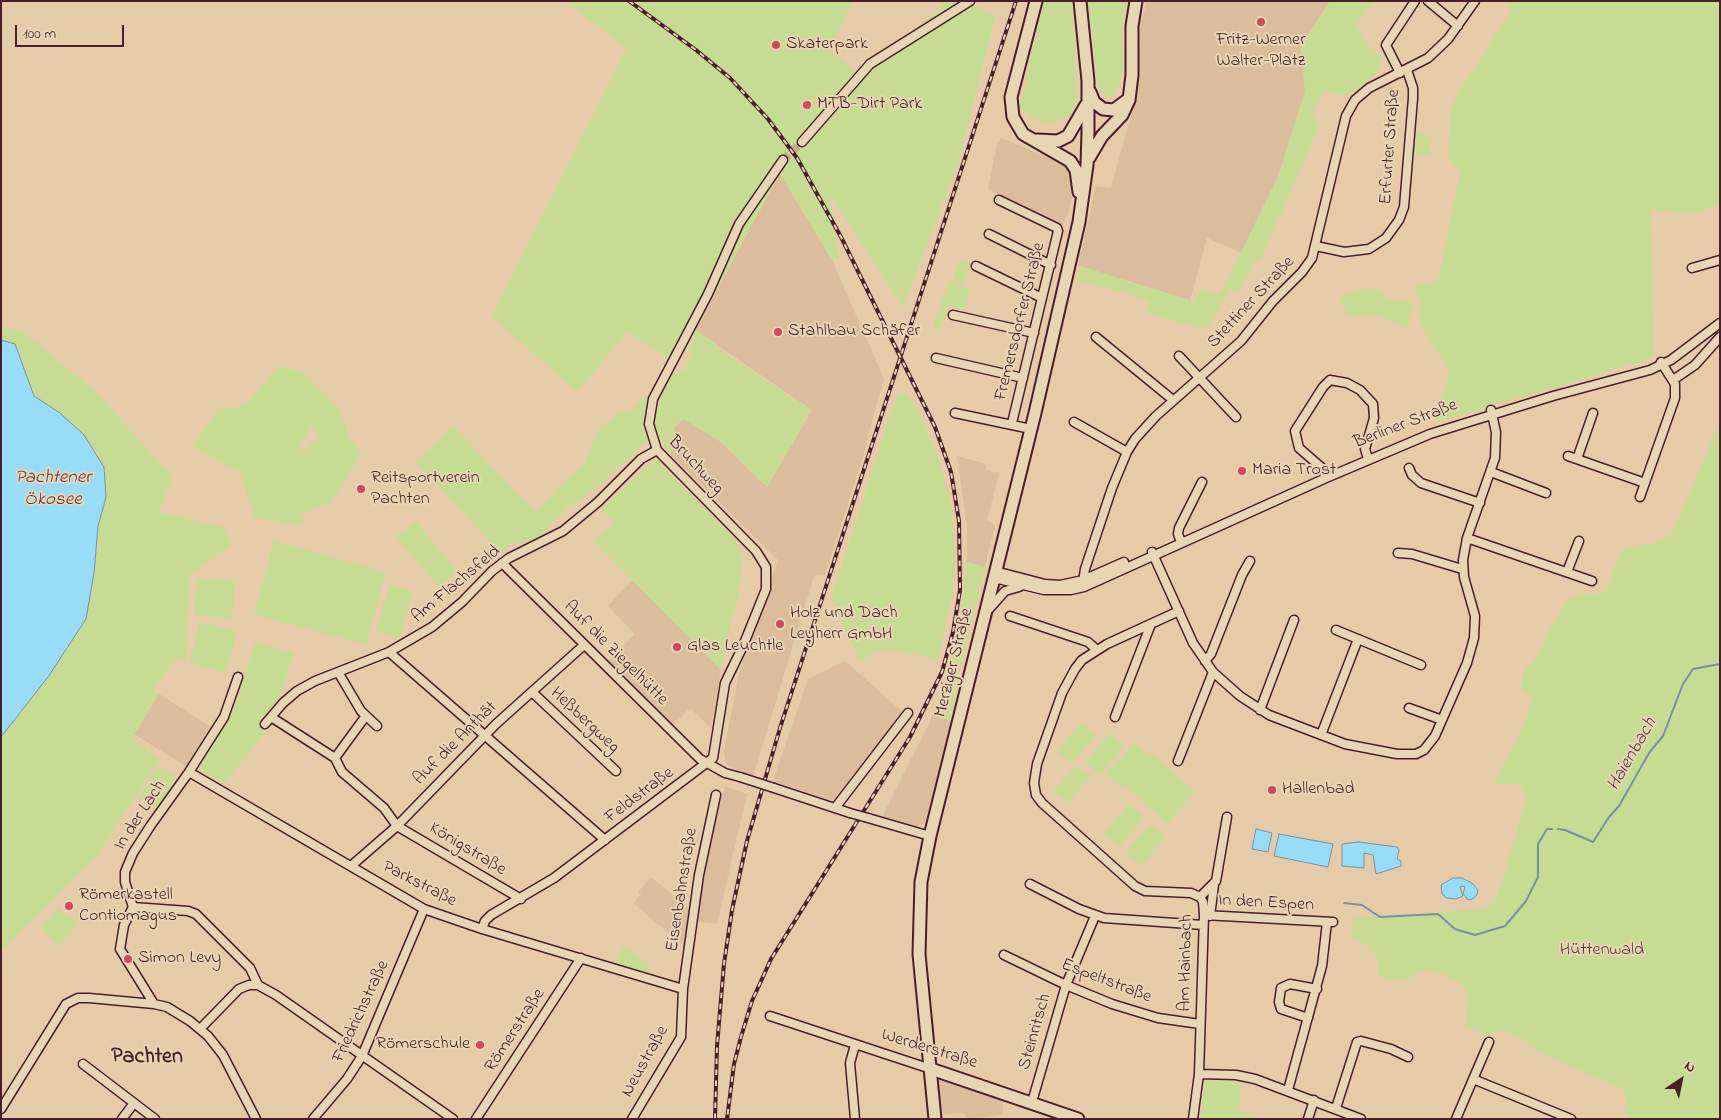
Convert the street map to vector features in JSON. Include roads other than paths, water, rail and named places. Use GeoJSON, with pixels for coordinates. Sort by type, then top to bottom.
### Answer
{"type":"FeatureCollection","features":[{"type":"Feature","properties":{"kind":"main road"},"geometry":{"type":"LineString","coordinates":[[1036,1],[1011,97],[1015,122],[1030,139],[1070,161],[1074,166],[1078,179],[1080,217]]}},
{"type":"Feature","properties":{"kind":"main road"},"geometry":{"type":"LineString","coordinates":[[1080,1],[1088,98],[1087,165],[1080,217]]}},
{"type":"Feature","properties":{"kind":"main road"},"geometry":{"type":"LineString","coordinates":[[1087,165],[1102,136],[1122,115],[1130,92],[1132,26],[1136,1]]}},
{"type":"Feature","properties":{"kind":"main road"},"geometry":{"type":"LineString","coordinates":[[1088,84],[1094,102],[1103,109],[1114,110],[1121,106],[1130,92]]}},
{"type":"Feature","properties":{"kind":"main road"},"geometry":{"type":"LineString","coordinates":[[1030,139],[1058,141],[1068,136],[1081,117],[1088,98]]}},
{"type":"Feature","properties":{"kind":"main road","name":"Merziger Straße"},"geometry":{"type":"LineString","coordinates":[[935,1119],[918,931],[921,882],[930,836],[1031,429],[1080,217]]}},
{"type":"Feature","properties":{"kind":"main road","name":"Werderstraße"},"geometry":{"type":"LineString","coordinates":[[931,1069],[1078,1119]]}},
{"type":"Feature","properties":{"kind":"street"},"geometry":{"type":"LineString","coordinates":[[802,142],[870,64],[970,1]]}},
{"type":"Feature","properties":{"kind":"street","name":"Erfurter Straße"},"geometry":{"type":"LineString","coordinates":[[1316,246],[1344,252],[1369,249],[1386,238],[1399,220],[1404,207],[1413,88],[1386,45],[1415,1]]}},
{"type":"Feature","properties":{"kind":"street"},"geometry":{"type":"LineString","coordinates":[[1428,1],[1458,26]]}},
{"type":"Feature","properties":{"kind":"street","name":"Stettiner Straße"},"geometry":{"type":"LineString","coordinates":[[1083,584],[1112,488],[1128,452],[1142,430],[1249,331],[1273,301],[1308,266],[1316,246],[1350,108],[1369,88],[1404,72],[1440,48],[1475,1]]}},
{"type":"Feature","properties":{"kind":"street","name":"Bruchweg"},"geometry":{"type":"LineString","coordinates":[[707,764],[713,758],[725,683],[766,589],[766,567],[756,551],[657,450],[649,424],[654,400],[708,294],[739,224],[783,160]]}},
{"type":"Feature","properties":{"kind":"street","name":"Fremersdorfer Straße"},"geometry":{"type":"LineString","coordinates":[[999,200],[1057,228],[1058,231],[1012,423]]}},
{"type":"Feature","properties":{"kind":"street"},"geometry":{"type":"LineString","coordinates":[[989,234],[1051,264]]}},
{"type":"Feature","properties":{"kind":"street"},"geometry":{"type":"LineString","coordinates":[[1692,268],[1720,260]]}},
{"type":"Feature","properties":{"kind":"street"},"geometry":{"type":"LineString","coordinates":[[976,266],[1042,298]]}},
{"type":"Feature","properties":{"kind":"street"},"geometry":{"type":"LineString","coordinates":[[953,315],[1034,333]]}},
{"type":"Feature","properties":{"kind":"street","name":"Berliner Straße"},"geometry":{"type":"LineString","coordinates":[[995,575],[1023,587],[1059,591],[1083,584],[1428,430],[1661,362],[1718,324]]}},
{"type":"Feature","properties":{"kind":"street"},"geometry":{"type":"LineString","coordinates":[[1673,380],[1695,365],[1720,337]]}},
{"type":"Feature","properties":{"kind":"street"},"geometry":{"type":"LineString","coordinates":[[1096,338],[1173,400]]}},
{"type":"Feature","properties":{"kind":"street"},"geometry":{"type":"LineString","coordinates":[[1179,356],[1236,417]]}},
{"type":"Feature","properties":{"kind":"street"},"geometry":{"type":"LineString","coordinates":[[936,358],[1023,378]]}},
{"type":"Feature","properties":{"kind":"street"},"geometry":{"type":"LineString","coordinates":[[1640,497],[1675,398],[1676,388],[1673,380],[1661,362]]}},
{"type":"Feature","properties":{"kind":"street"},"geometry":{"type":"LineString","coordinates":[[1326,475],[1299,448],[1295,431],[1304,413],[1330,380],[1347,383],[1360,390],[1373,404],[1374,418],[1365,449],[1367,457]]}},
{"type":"Feature","properties":{"kind":"street"},"geometry":{"type":"LineString","coordinates":[[1152,552],[1193,643],[1213,672],[1240,696],[1260,710],[1321,735],[1362,749],[1408,755],[1424,750],[1435,736],[1467,663],[1474,638],[1475,616],[1462,570],[1467,538],[1491,472],[1497,445],[1491,412]]}},
{"type":"Feature","properties":{"kind":"street"},"geometry":{"type":"LineString","coordinates":[[955,413],[1012,423],[1031,429]]}},
{"type":"Feature","properties":{"kind":"street"},"geometry":{"type":"LineString","coordinates":[[1577,459],[1593,413]]}},
{"type":"Feature","properties":{"kind":"street"},"geometry":{"type":"LineString","coordinates":[[1074,422],[1128,452]]}},
{"type":"Feature","properties":{"kind":"street","name":"Am Flachsfeld"},"geometry":{"type":"LineString","coordinates":[[265,724],[297,691],[389,652],[418,637],[446,616],[502,563],[563,531],[598,502],[641,459],[657,450]]}},
{"type":"Feature","properties":{"kind":"street"},"geometry":{"type":"LineString","coordinates":[[1568,456],[1645,483]]}},
{"type":"Feature","properties":{"kind":"street"},"geometry":{"type":"LineString","coordinates":[[1409,468],[1412,475],[1421,483],[1480,504]]}},
{"type":"Feature","properties":{"kind":"street"},"geometry":{"type":"LineString","coordinates":[[1491,472],[1546,493]]}},
{"type":"Feature","properties":{"kind":"street"},"geometry":{"type":"LineString","coordinates":[[1180,540],[1179,528],[1202,482]]}},
{"type":"Feature","properties":{"kind":"street"},"geometry":{"type":"LineString","coordinates":[[1467,538],[1592,581]]}},
{"type":"Feature","properties":{"kind":"street"},"geometry":{"type":"LineString","coordinates":[[1567,572],[1579,541]]}},
{"type":"Feature","properties":{"kind":"street"},"geometry":{"type":"LineString","coordinates":[[1398,553],[1412,554],[1462,570]]}},
{"type":"Feature","properties":{"kind":"street"},"geometry":{"type":"LineString","coordinates":[[1205,661],[1211,654],[1242,575],[1250,561]]}},
{"type":"Feature","properties":{"kind":"street","name":"Auf die Ziegelhütte"},"geometry":{"type":"LineString","coordinates":[[502,563],[707,764]]}},
{"type":"Feature","properties":{"kind":"street","name":"Berliner Straße"},"geometry":{"type":"LineString","coordinates":[[995,575],[1045,584],[1083,584]]}},
{"type":"Feature","properties":{"kind":"street","name":"Berliner Straße"},"geometry":{"type":"LineString","coordinates":[[985,614],[1005,591],[1023,587]]}},
{"type":"Feature","properties":{"kind":"street"},"geometry":{"type":"LineString","coordinates":[[1179,611],[1097,650],[1075,669],[1062,693],[1034,774],[1036,795],[1056,816],[1135,886],[1145,891],[1192,893],[1200,897]]}},
{"type":"Feature","properties":{"kind":"street"},"geometry":{"type":"LineString","coordinates":[[1010,616],[1088,642],[1097,650]]}},
{"type":"Feature","properties":{"kind":"street"},"geometry":{"type":"LineString","coordinates":[[1260,710],[1294,620]]}},
{"type":"Feature","properties":{"kind":"street"},"geometry":{"type":"LineString","coordinates":[[1115,717],[1151,624]]}},
{"type":"Feature","properties":{"kind":"street"},"geometry":{"type":"LineString","coordinates":[[1336,630],[1421,664]]}},
{"type":"Feature","properties":{"kind":"street"},"geometry":{"type":"LineString","coordinates":[[1321,735],[1358,639]]}},
{"type":"Feature","properties":{"kind":"street","name":"Auf die Anthät"},"geometry":{"type":"LineString","coordinates":[[351,866],[397,826],[485,735],[584,645]]}},
{"type":"Feature","properties":{"kind":"street"},"geometry":{"type":"LineString","coordinates":[[389,652],[605,840]]}},
{"type":"Feature","properties":{"kind":"street"},"geometry":{"type":"LineString","coordinates":[[338,672],[366,717],[377,726]]}},
{"type":"Feature","properties":{"kind":"street"},"geometry":{"type":"LineString","coordinates":[[1178,761],[1213,672]]}},
{"type":"Feature","properties":{"kind":"street","name":"In der Lach"},"geometry":{"type":"LineString","coordinates":[[133,906],[125,882],[125,872],[129,862],[167,801],[189,772],[224,717],[238,677]]}},
{"type":"Feature","properties":{"kind":"street","name":"Heßbergweg"},"geometry":{"type":"LineString","coordinates":[[532,692],[616,771]]}},
{"type":"Feature","properties":{"kind":"street"},"geometry":{"type":"LineString","coordinates":[[1409,708],[1442,720]]}},
{"type":"Feature","properties":{"kind":"street"},"geometry":{"type":"LineString","coordinates":[[835,808],[908,713]]}},
{"type":"Feature","properties":{"kind":"street"},"geometry":{"type":"LineString","coordinates":[[271,716],[335,758],[342,772],[384,808],[397,826]]}},
{"type":"Feature","properties":{"kind":"street"},"geometry":{"type":"LineString","coordinates":[[335,758],[366,717]]}},
{"type":"Feature","properties":{"kind":"street"},"geometry":{"type":"LineString","coordinates":[[707,764],[740,778],[930,836]]}},
{"type":"Feature","properties":{"kind":"street","name":"Feldstraße"},"geometry":{"type":"LineString","coordinates":[[482,929],[485,921],[491,915],[521,899],[605,840],[707,764]]}},
{"type":"Feature","properties":{"kind":"street","name":"Parkstraße"},"geometry":{"type":"LineString","coordinates":[[189,772],[424,909],[482,929],[683,989]]}},
{"type":"Feature","properties":{"kind":"street","name":"Eisenbahnstraße"},"geometry":{"type":"LineString","coordinates":[[683,989],[699,875],[716,795]]}},
{"type":"Feature","properties":{"kind":"street"},"geometry":{"type":"LineString","coordinates":[[1207,916],[1227,816]]}},
{"type":"Feature","properties":{"kind":"street","name":"Königstraße"},"geometry":{"type":"LineString","coordinates":[[397,826],[521,899]]}},
{"type":"Feature","properties":{"kind":"street"},"geometry":{"type":"LineString","coordinates":[[1030,884],[1095,916],[1116,920],[1204,924]]}},
{"type":"Feature","properties":{"kind":"street","name":"Am Hainbach"},"geometry":{"type":"LineString","coordinates":[[1193,1119],[1199,1074],[1204,924],[1207,916],[1200,897],[1214,885]]}},
{"type":"Feature","properties":{"kind":"street"},"geometry":{"type":"LineString","coordinates":[[154,1004],[120,949],[124,925],[133,906],[188,911],[196,914],[250,968],[258,984],[453,1119]]}},
{"type":"Feature","properties":{"kind":"street","name":"Friedrichstraße"},"geometry":{"type":"LineString","coordinates":[[313,1119],[347,1079],[362,1056],[424,909]]}},
{"type":"Feature","properties":{"kind":"street","name":"Steinritsch"},"geometry":{"type":"LineString","coordinates":[[1032,1102],[1066,985],[1095,916]]}},
{"type":"Feature","properties":{"kind":"street","name":"In den Espen"},"geometry":{"type":"LineString","coordinates":[[1207,916],[1330,922],[1317,989],[1288,1090]]}},
{"type":"Feature","properties":{"kind":"street","name":"Espeltstraße"},"geometry":{"type":"LineString","coordinates":[[1004,955],[1066,985],[1136,1012],[1181,1023],[1200,1024]]}},
{"type":"Feature","properties":{"kind":"street","name":"Römerstraße"},"geometry":{"type":"LineString","coordinates":[[476,1119],[581,958]]}},
{"type":"Feature","properties":{"kind":"street"},"geometry":{"type":"LineString","coordinates":[[200,1029],[239,989],[258,984]]}},
{"type":"Feature","properties":{"kind":"street"},"geometry":{"type":"LineString","coordinates":[[1308,1018],[1281,1009],[1279,1002],[1281,988],[1290,984],[1317,989]]}},
{"type":"Feature","properties":{"kind":"street","name":"Neustraße"},"geometry":{"type":"LineString","coordinates":[[632,1119],[681,1037],[683,989]]}},
{"type":"Feature","properties":{"kind":"street"},"geometry":{"type":"LineString","coordinates":[[1,1109],[66,1004],[83,998],[154,1004],[179,1013],[200,1029],[223,1055],[256,1119]]}},
{"type":"Feature","properties":{"kind":"street","name":"Werderstraße"},"geometry":{"type":"LineString","coordinates":[[770,1016],[931,1069]]}},
{"type":"Feature","properties":{"kind":"street"},"geometry":{"type":"LineString","coordinates":[[1336,1108],[1357,1042],[1361,1041],[1391,1049],[1408,1057]]}},
{"type":"Feature","properties":{"kind":"street"},"geometry":{"type":"LineString","coordinates":[[1456,1119],[1489,1042]]}},
{"type":"Feature","properties":{"kind":"street"},"geometry":{"type":"LineString","coordinates":[[854,1045],[850,1063],[855,1119]]}},
{"type":"Feature","properties":{"kind":"street"},"geometry":{"type":"LineString","coordinates":[[83,1064],[155,1119]]}},
{"type":"Feature","properties":{"kind":"street"},"geometry":{"type":"LineString","coordinates":[[1199,1074],[1236,1075],[1288,1090],[1362,1119]]}},
{"type":"Feature","properties":{"kind":"street"},"geometry":{"type":"LineString","coordinates":[[1473,1079],[1571,1119]]}},
{"type":"Feature","properties":{"kind":"street"},"geometry":{"type":"LineString","coordinates":[[1308,1119],[1314,1100]]}},
{"type":"Feature","properties":{"kind":"street"},"geometry":{"type":"LineString","coordinates":[[122,1119],[134,1103]]}},
{"type":"Feature","properties":{"kind":"water","name":"Pachtener Ökosee"},"geometry":{"type":"Polygon","coordinates":[[[1,340],[15,344],[34,396],[60,413],[84,435],[104,467],[106,497],[98,526],[94,573],[86,619],[48,677],[1,737],[1,340]]]}},
{"type":"Feature","properties":{"kind":"water"},"geometry":{"type":"Polygon","coordinates":[[[1256,829],[1272,833],[1268,852],[1252,849],[1256,829]]]}},
{"type":"Feature","properties":{"kind":"water"},"geometry":{"type":"Polygon","coordinates":[[[1279,834],[1333,844],[1328,867],[1274,856],[1279,834]]]}},
{"type":"Feature","properties":{"kind":"water"},"geometry":{"type":"Polygon","coordinates":[[[1359,842],[1397,847],[1399,850],[1397,859],[1401,861],[1401,866],[1376,874],[1373,855],[1364,853],[1364,868],[1342,866],[1342,844],[1359,842]]]}},
{"type":"Feature","properties":{"kind":"water"},"geometry":{"type":"Polygon","coordinates":[[[1453,878],[1462,878],[1472,883],[1478,890],[1477,895],[1471,900],[1467,899],[1463,893],[1465,887],[1462,886],[1460,887],[1463,896],[1456,899],[1447,898],[1442,894],[1441,885],[1453,878]]]}},
{"type":"Feature","properties":{"kind":"waterway","name":"Haienbach"},"geometry":{"type":"LineString","coordinates":[[1558,829],[1593,842],[1609,817],[1619,806],[1649,753],[1663,736],[1683,684],[1693,669],[1720,664]]}},
{"type":"Feature","properties":{"kind":"waterway","name":"Haienbach"},"geometry":{"type":"LineString","coordinates":[[1344,903],[1362,905],[1380,917],[1438,914],[1455,929],[1475,935],[1505,926],[1526,901],[1538,877],[1538,844],[1547,829],[1552,829]]}},
{"type":"Feature","properties":{"kind":"tunnel"},"geometry":{"type":"LineString","coordinates":[[783,160],[802,142]]}},
{"type":"Feature","properties":{"kind":"railway"},"geometry":{"type":"LineString","coordinates":[[629,1],[696,50],[730,78],[768,119],[797,158],[841,237],[935,427],[951,472],[959,521],[960,590],[953,632],[942,672],[910,737],[771,959],[752,1001],[741,1037],[734,1064],[727,1119]]}},
{"type":"Feature","properties":{"kind":"railway"},"geometry":{"type":"LineString","coordinates":[[715,1119],[717,1046],[724,964],[732,910],[747,841],[780,728],[1016,1]]}},
{"type":"Feature","properties":{"kind":"place","name":"Fritz-Werner Walter-Platz"},"geometry":{"type":"Point","coordinates":[1261,22]}},
{"type":"Feature","properties":{"kind":"place","name":"Skaterpark"},"geometry":{"type":"Point","coordinates":[776,45]}},
{"type":"Feature","properties":{"kind":"place","name":"MTB-Dirt Park"},"geometry":{"type":"Point","coordinates":[807,105]}},
{"type":"Feature","properties":{"kind":"place","name":"Stahlbau Schäfer"},"geometry":{"type":"Point","coordinates":[778,332]}},
{"type":"Feature","properties":{"kind":"place","name":"Maria Trost"},"geometry":{"type":"Point","coordinates":[1242,471]}},
{"type":"Feature","properties":{"kind":"place","name":"Reitsportverein Pachten"},"geometry":{"type":"Point","coordinates":[361,489]}},
{"type":"Feature","properties":{"kind":"place","name":"Holz und Dach Leyherr GmbH"},"geometry":{"type":"Point","coordinates":[780,624]}},
{"type":"Feature","properties":{"kind":"place","name":"Glas Leuchtle"},"geometry":{"type":"Point","coordinates":[677,647]}},
{"type":"Feature","properties":{"kind":"place","name":"Hallenbad"},"geometry":{"type":"Point","coordinates":[1272,790]}},
{"type":"Feature","properties":{"kind":"place","name":"Römerkastell Contiomagus"},"geometry":{"type":"Point","coordinates":[69,906]}},
{"type":"Feature","properties":{"kind":"place","name":"Simon Levy"},"geometry":{"type":"Point","coordinates":[128,959]}},
{"type":"Feature","properties":{"kind":"place","name":"Römerschule"},"geometry":{"type":"Point","coordinates":[480,1045]}},
{"type":"Feature","properties":{"kind":"district","name":"Pachten"},"geometry":{"type":"Point","coordinates":[147,1058]}},
{"type":"Feature","properties":{"kind":"park label","name":"Hüttenwald"},"geometry":{"type":"Point","coordinates":[1602,951]}}]}
